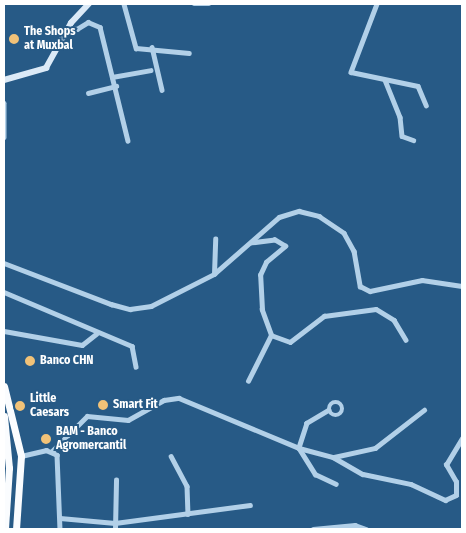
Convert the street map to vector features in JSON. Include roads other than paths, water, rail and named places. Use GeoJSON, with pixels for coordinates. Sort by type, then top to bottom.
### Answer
{"type":"FeatureCollection","features":[{"type":"Feature","properties":{"kind":"highway"},"geometry":{"type":"LineString","coordinates":[[4,386],[21,456],[21,467],[9,479],[5,529]]}},
{"type":"Feature","properties":{"kind":"highway"},"geometry":{"type":"LineString","coordinates":[[4,416],[15,473],[16,529]]}},
{"type":"Feature","properties":{"kind":"main road"},"geometry":{"type":"LineString","coordinates":[[4,80],[46,68],[68,28],[88,4]]}},
{"type":"Feature","properties":{"kind":"street"},"geometry":{"type":"LineString","coordinates":[[124,4],[135,47],[152,47],[189,53]]}},
{"type":"Feature","properties":{"kind":"street"},"geometry":{"type":"LineString","coordinates":[[194,4],[209,4]]}},
{"type":"Feature","properties":{"kind":"street"},"geometry":{"type":"LineString","coordinates":[[377,4],[350,70],[421,88],[426,105]]}},
{"type":"Feature","properties":{"kind":"street"},"geometry":{"type":"LineString","coordinates":[[68,28],[76,29],[88,22],[98,24],[116,86],[128,141]]}},
{"type":"Feature","properties":{"kind":"street"},"geometry":{"type":"LineString","coordinates":[[152,47],[162,90]]}},
{"type":"Feature","properties":{"kind":"street"},"geometry":{"type":"LineString","coordinates":[[112,77],[150,70]]}},
{"type":"Feature","properties":{"kind":"street"},"geometry":{"type":"LineString","coordinates":[[385,80],[400,117],[402,136],[413,140]]}},
{"type":"Feature","properties":{"kind":"street"},"geometry":{"type":"LineString","coordinates":[[88,93],[116,86]]}},
{"type":"Feature","properties":{"kind":"street"},"geometry":{"type":"LineString","coordinates":[[4,104],[4,137]]}},
{"type":"Feature","properties":{"kind":"street"},"geometry":{"type":"LineString","coordinates":[[4,262],[130,309],[171,299],[214,274],[252,243],[279,217],[306,211],[344,233],[354,251],[360,286],[381,290],[422,280],[462,286]]}},
{"type":"Feature","properties":{"kind":"street"},"geometry":{"type":"LineString","coordinates":[[214,274],[215,239]]}},
{"type":"Feature","properties":{"kind":"street"},"geometry":{"type":"LineString","coordinates":[[248,381],[271,335],[262,310],[260,275],[285,244],[275,240],[252,243]]}},
{"type":"Feature","properties":{"kind":"street"},"geometry":{"type":"LineString","coordinates":[[4,292],[90,326],[96,334],[132,346],[136,367]]}},
{"type":"Feature","properties":{"kind":"street"},"geometry":{"type":"LineString","coordinates":[[271,335],[290,342],[324,316],[376,309],[394,320],[406,340]]}},
{"type":"Feature","properties":{"kind":"street"},"geometry":{"type":"LineString","coordinates":[[4,331],[82,345],[96,334]]}},
{"type":"Feature","properties":{"kind":"street"},"geometry":{"type":"LineString","coordinates":[[21,456],[52,451],[87,416],[128,420],[164,400],[179,398],[299,448],[333,457],[363,474],[411,484],[445,500],[456,495],[456,482],[446,465],[462,438]]}},
{"type":"Feature","properties":{"kind":"street"},"geometry":{"type":"LineString","coordinates":[[329,410],[307,423],[299,448],[315,474],[336,484]]}},
{"type":"Feature","properties":{"kind":"street"},"geometry":{"type":"LineString","coordinates":[[333,457],[375,448],[424,410]]}},
{"type":"Feature","properties":{"kind":"street"},"geometry":{"type":"LineString","coordinates":[[52,451],[60,465],[60,529]]}},
{"type":"Feature","properties":{"kind":"street"},"geometry":{"type":"LineString","coordinates":[[171,456],[187,486],[188,514]]}},
{"type":"Feature","properties":{"kind":"street"},"geometry":{"type":"LineString","coordinates":[[115,529],[116,480]]}},
{"type":"Feature","properties":{"kind":"street"},"geometry":{"type":"LineString","coordinates":[[60,518],[115,523],[250,506]]}},
{"type":"Feature","properties":{"kind":"street"},"geometry":{"type":"LineString","coordinates":[[313,529],[355,525],[366,529]]}},
{"type":"Feature","properties":{"kind":"place","name":"The Shops at Muxbal"},"geometry":{"type":"Point","coordinates":[14,39]}},
{"type":"Feature","properties":{"kind":"place","name":"Banco CHN"},"geometry":{"type":"Point","coordinates":[30,361]}},
{"type":"Feature","properties":{"kind":"place","name":"Smart Fit"},"geometry":{"type":"Point","coordinates":[103,405]}},
{"type":"Feature","properties":{"kind":"place","name":"Little Caesars"},"geometry":{"type":"Point","coordinates":[20,406]}},
{"type":"Feature","properties":{"kind":"place","name":"BAM - Banco Agromercantil"},"geometry":{"type":"Point","coordinates":[46,439]}}]}
